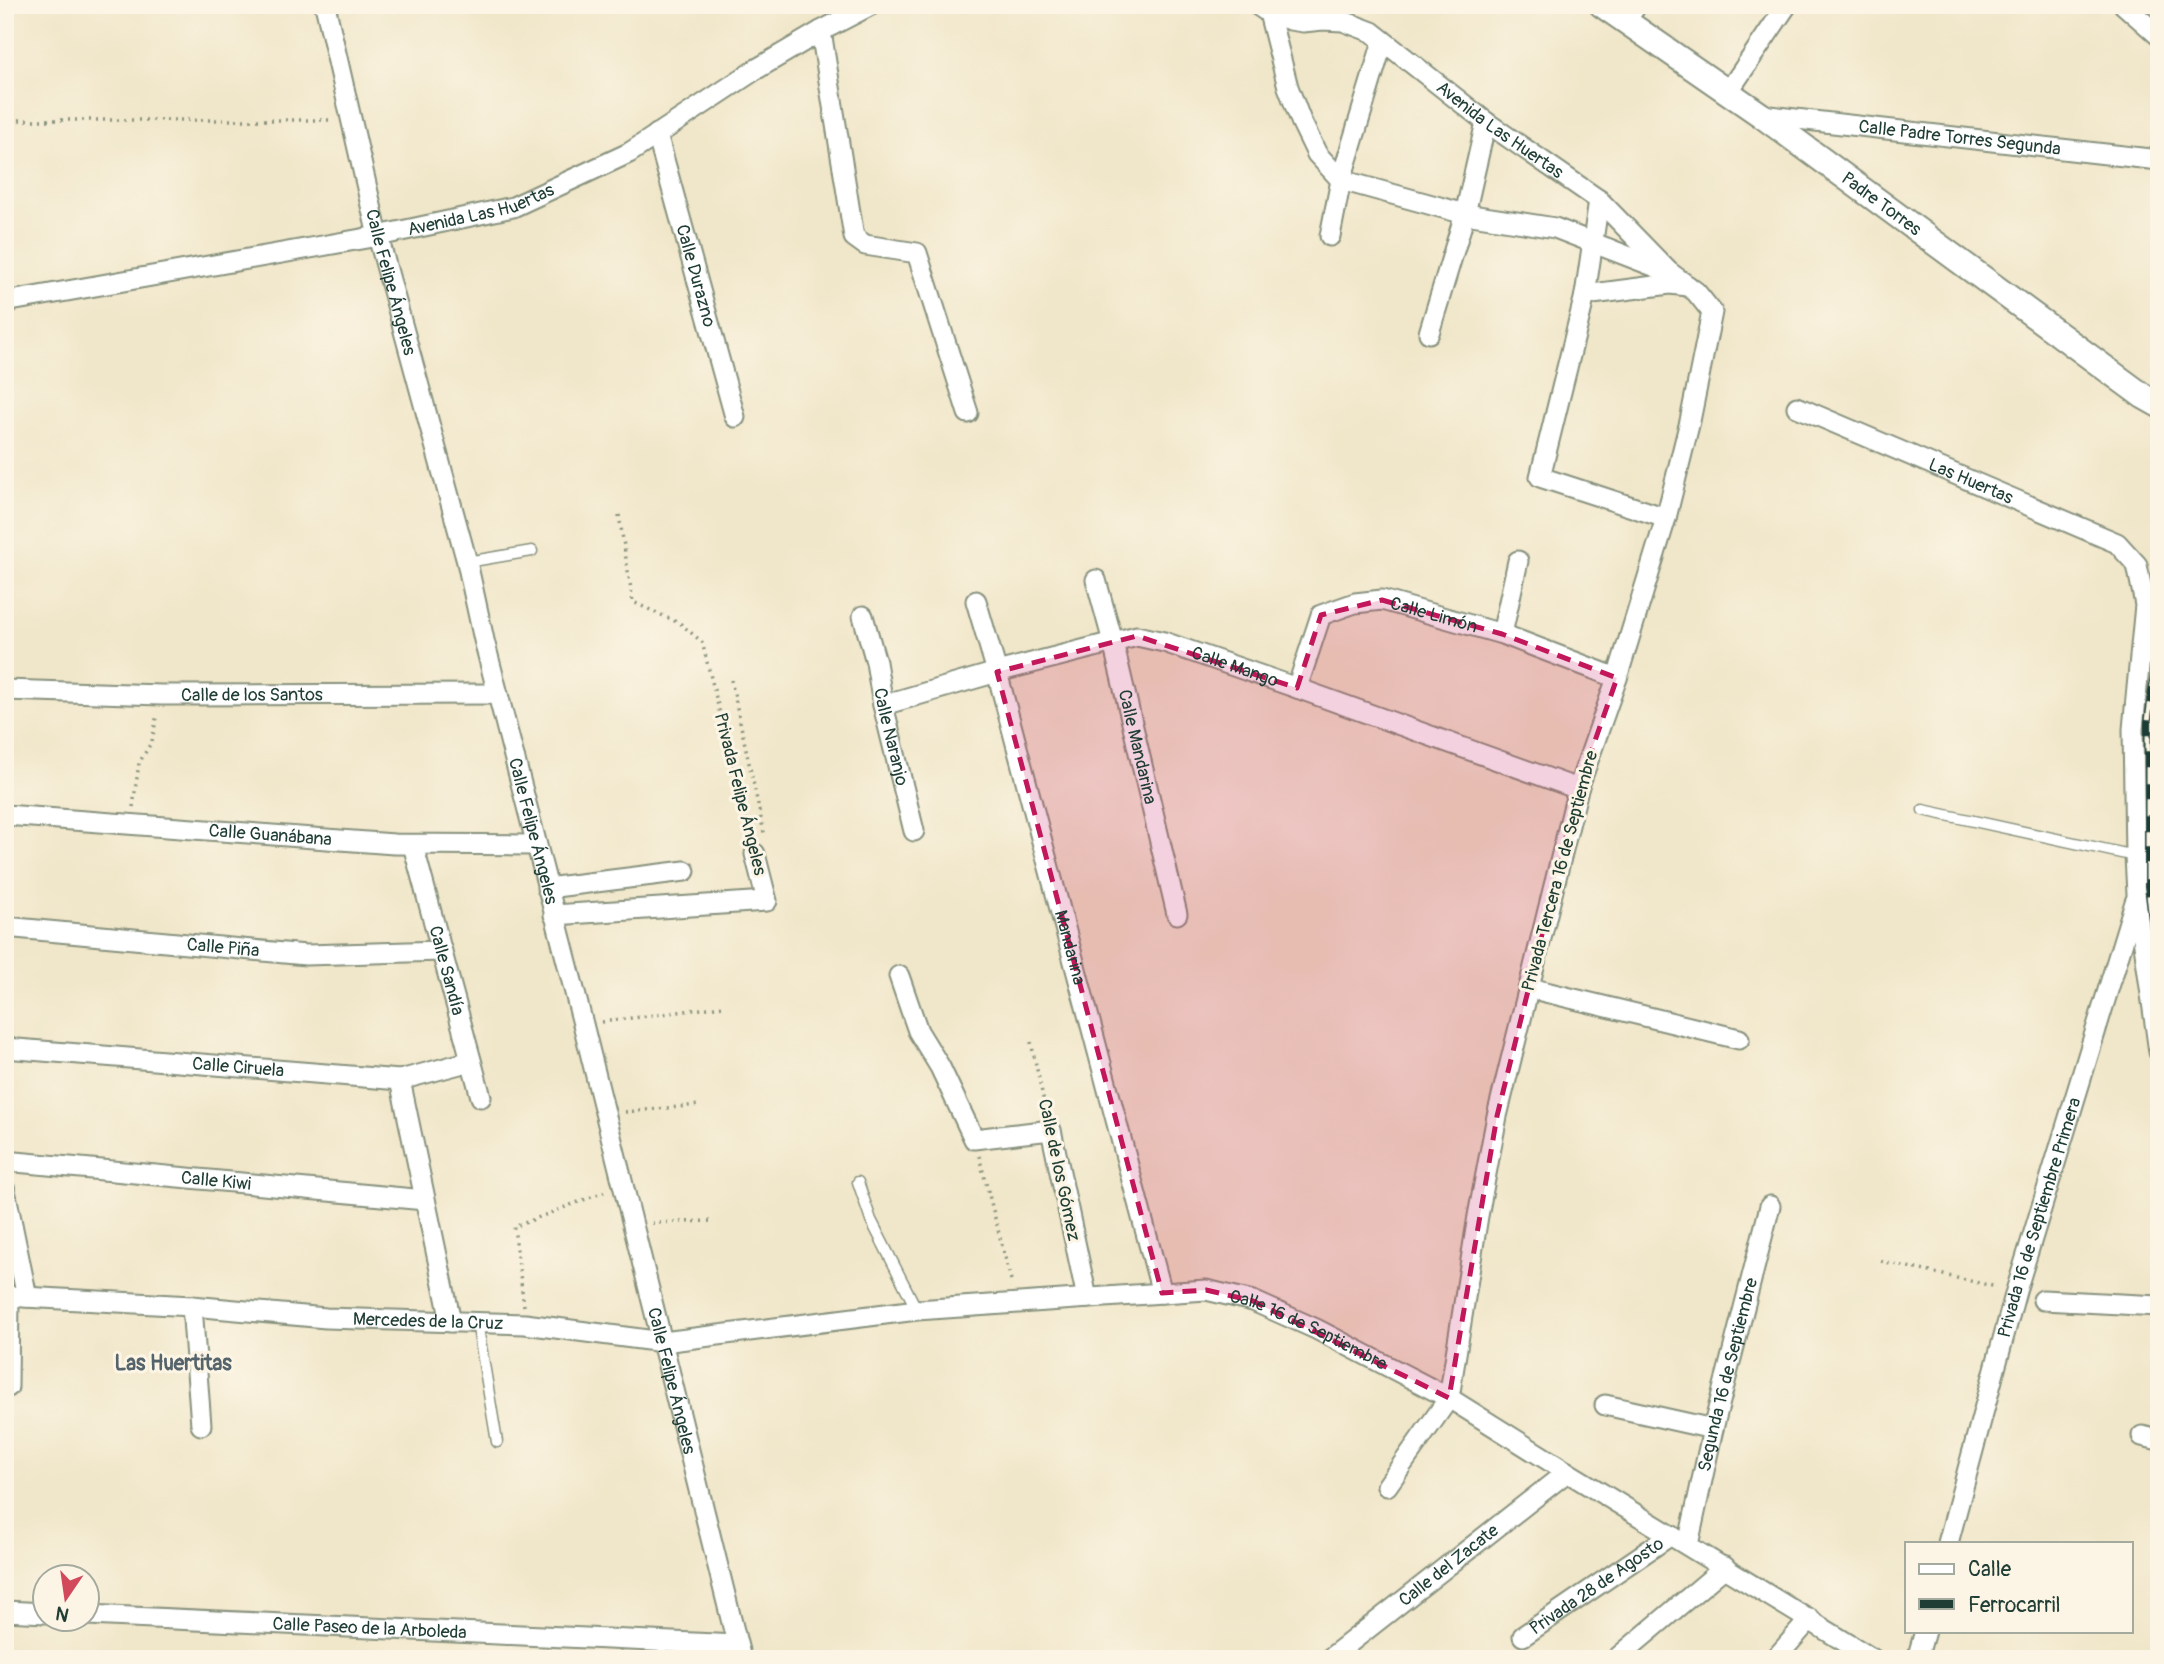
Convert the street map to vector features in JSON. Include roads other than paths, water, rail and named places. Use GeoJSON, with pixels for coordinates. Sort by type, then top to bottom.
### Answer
{"type":"FeatureCollection","features":[{"type":"Feature","properties":{"kind":"street","name":"Calle Felipe Ángeles"},"geometry":{"type":"LineString","coordinates":[[325,5],[378,236],[467,562],[739,1652]]}},
{"type":"Feature","properties":{"kind":"street","name":"Avenida Las Huertas"},"geometry":{"type":"LineString","coordinates":[[5,302],[378,236],[513,207],[629,153],[821,30],[871,5]]}},
{"type":"Feature","properties":{"kind":"street","name":"Padre Torres"},"geometry":{"type":"LineString","coordinates":[[1602,5],[1632,13],[1728,92],[2143,396],[2159,405]]}},
{"type":"Feature","properties":{"kind":"street"},"geometry":{"type":"LineString","coordinates":[[1728,92],[1787,5]]}},
{"type":"Feature","properties":{"kind":"street"},"geometry":{"type":"LineString","coordinates":[[2124,5],[2159,36]]}},
{"type":"Feature","properties":{"kind":"street","name":"Avenida Las Huertas"},"geometry":{"type":"LineString","coordinates":[[1263,9],[1303,22],[1343,21],[1364,28],[1486,122],[1599,200],[1669,272],[1705,301],[1712,312]]}},
{"type":"Feature","properties":{"kind":"street"},"geometry":{"type":"LineString","coordinates":[[1263,9],[1301,121],[1317,154],[1340,180],[1465,214],[1555,228],[1669,272]]}},
{"type":"Feature","properties":{"kind":"street"},"geometry":{"type":"LineString","coordinates":[[821,30],[854,237],[865,245],[917,253],[968,414]]}},
{"type":"Feature","properties":{"kind":"street"},"geometry":{"type":"LineString","coordinates":[[1330,236],[1340,180],[1383,41]]}},
{"type":"Feature","properties":{"kind":"street","name":"Calle Padre Torres Segunda"},"geometry":{"type":"LineString","coordinates":[[1761,115],[2159,160]]}},
{"type":"Feature","properties":{"kind":"street"},"geometry":{"type":"LineString","coordinates":[[1429,333],[1465,214],[1486,122]]}},
{"type":"Feature","properties":{"kind":"street","name":"Calle Durazno"},"geometry":{"type":"LineString","coordinates":[[657,134],[735,417]]}},
{"type":"Feature","properties":{"kind":"street"},"geometry":{"type":"LineString","coordinates":[[1599,200],[1585,295],[1540,477],[1666,518]]}},
{"type":"Feature","properties":{"kind":"street"},"geometry":{"type":"LineString","coordinates":[[1585,295],[1670,285],[1688,286]]}},
{"type":"Feature","properties":{"kind":"street","name":"Privada Tercera 16 de Septiembre"},"geometry":{"type":"LineString","coordinates":[[1450,1398],[1494,1129],[1578,789],[1617,678],[1666,518],[1690,421],[1712,312]]}},
{"type":"Feature","properties":{"kind":"street","name":"Las Huertas"},"geometry":{"type":"LineString","coordinates":[[1797,407],[2117,543],[2137,565],[2145,605],[2133,729],[2135,856]]}},
{"type":"Feature","properties":{"kind":"street"},"geometry":{"type":"LineString","coordinates":[[1502,634],[1518,561]]}},
{"type":"Feature","properties":{"kind":"street","name":"Calle Mandarina"},"geometry":{"type":"LineString","coordinates":[[1096,580],[1177,914]]}},
{"type":"Feature","properties":{"kind":"street","name":"Calle Limón"},"geometry":{"type":"LineString","coordinates":[[1297,688],[1321,615],[1355,603],[1382,600],[1502,634],[1617,678]]}},
{"type":"Feature","properties":{"kind":"street","name":"Mandarina"},"geometry":{"type":"LineString","coordinates":[[976,601],[998,672],[1162,1293]]}},
{"type":"Feature","properties":{"kind":"street","name":"Calle Naranjo"},"geometry":{"type":"LineString","coordinates":[[863,616],[914,831]]}},
{"type":"Feature","properties":{"kind":"street","name":"Calle Mango"},"geometry":{"type":"LineString","coordinates":[[883,705],[1137,636],[1164,642],[1297,688],[1578,789]]}},
{"type":"Feature","properties":{"kind":"street","name":"Calle de los Santos"},"geometry":{"type":"LineString","coordinates":[[5,690],[161,695],[498,694]]}},
{"type":"Feature","properties":{"kind":"street","name":"Calle Guanábana"},"geometry":{"type":"LineString","coordinates":[[5,815],[413,845],[536,845]]}},
{"type":"Feature","properties":{"kind":"street","name":"Calle Sandía"},"geometry":{"type":"LineString","coordinates":[[413,845],[481,1097]]}},
{"type":"Feature","properties":{"kind":"street","name":"Privada Felipe Ángeles"},"geometry":{"type":"LineString","coordinates":[[554,915],[767,901],[755,854]]}},
{"type":"Feature","properties":{"kind":"street"},"geometry":{"type":"LineString","coordinates":[[2135,856],[2137,894],[2159,1052]]}},
{"type":"Feature","properties":{"kind":"street"},"geometry":{"type":"LineString","coordinates":[[547,888],[684,871]]}},
{"type":"Feature","properties":{"kind":"street","name":"Privada 16 de Septiembre Primera"},"geometry":{"type":"LineString","coordinates":[[1948,1542],[2016,1291],[2137,894]]}},
{"type":"Feature","properties":{"kind":"street","name":"Calle Piña"},"geometry":{"type":"LineString","coordinates":[[5,927],[306,955],[442,951]]}},
{"type":"Feature","properties":{"kind":"street","name":"Calle de los Gómez"},"geometry":{"type":"LineString","coordinates":[[899,976],[918,1031],[940,1067],[974,1139],[1051,1130],[1087,1298]]}},
{"type":"Feature","properties":{"kind":"street"},"geometry":{"type":"LineString","coordinates":[[1529,988],[1739,1039]]}},
{"type":"Feature","properties":{"kind":"street","name":"Calle Ciruela"},"geometry":{"type":"LineString","coordinates":[[5,1048],[400,1080],[471,1061]]}},
{"type":"Feature","properties":{"kind":"street"},"geometry":{"type":"LineString","coordinates":[[400,1080],[451,1322]]}},
{"type":"Feature","properties":{"kind":"street","name":"Calle Kiwi"},"geometry":{"type":"LineString","coordinates":[[5,1161],[425,1200]]}},
{"type":"Feature","properties":{"kind":"street"},"geometry":{"type":"LineString","coordinates":[[5,1190],[14,1296],[8,1387]]}},
{"type":"Feature","properties":{"kind":"street","name":"Segunda 16 de Septiembre"},"geometry":{"type":"LineString","coordinates":[[1688,1545],[1713,1429],[1770,1206]]}},
{"type":"Feature","properties":{"kind":"street","name":"Calle 16 de Septiembre"},"geometry":{"type":"LineString","coordinates":[[663,1342],[917,1310],[1087,1298],[1206,1290],[1252,1301],[1316,1329],[1450,1398],[1873,1659]]}},
{"type":"Feature","properties":{"kind":"street","name":"Mercedes de la Cruz"},"geometry":{"type":"LineString","coordinates":[[14,1296],[192,1306],[326,1318],[525,1324],[663,1342]]}},
{"type":"Feature","properties":{"kind":"street"},"geometry":{"type":"LineString","coordinates":[[2043,1300],[2159,1307]]}},
{"type":"Feature","properties":{"kind":"street"},"geometry":{"type":"LineString","coordinates":[[192,1306],[201,1425]]}},
{"type":"Feature","properties":{"kind":"street"},"geometry":{"type":"LineString","coordinates":[[1387,1486],[1450,1398]]}},
{"type":"Feature","properties":{"kind":"street"},"geometry":{"type":"LineString","coordinates":[[1605,1405],[1713,1429]]}},
{"type":"Feature","properties":{"kind":"street","name":"Calle del Zacate"},"geometry":{"type":"LineString","coordinates":[[1329,1659],[1567,1472]]}},
{"type":"Feature","properties":{"kind":"street","name":"Privada 28 de Agosto"},"geometry":{"type":"LineString","coordinates":[[1523,1636],[1671,1535]]}},
{"type":"Feature","properties":{"kind":"street"},"geometry":{"type":"LineString","coordinates":[[1616,1659],[1725,1567]]}},
{"type":"Feature","properties":{"kind":"street"},"geometry":{"type":"LineString","coordinates":[[5,1611],[32,1612]]}},
{"type":"Feature","properties":{"kind":"street","name":"Calle Paseo de la Arboleda"},"geometry":{"type":"LineString","coordinates":[[102,1616],[739,1652]]}},
{"type":"Feature","properties":{"kind":"street"},"geometry":{"type":"LineString","coordinates":[[1776,1659],[1810,1619]]}},
{"type":"Feature","properties":{"kind":"street"},"geometry":{"type":"LineString","coordinates":[[1917,1659],[1925,1632]]}},
{"type":"Feature","properties":{"kind":"lane"},"geometry":{"type":"LineString","coordinates":[[467,562],[532,551]]}},
{"type":"Feature","properties":{"kind":"lane"},"geometry":{"type":"LineString","coordinates":[[1923,810],[2135,856]]}},
{"type":"Feature","properties":{"kind":"lane"},"geometry":{"type":"LineString","coordinates":[[858,1182],[871,1220],[917,1310]]}},
{"type":"Feature","properties":{"kind":"lane"},"geometry":{"type":"LineString","coordinates":[[477,1322],[497,1442]]}},
{"type":"Feature","properties":{"kind":"railway"},"geometry":{"type":"LineString","coordinates":[[2159,640],[2148,721],[2148,886],[2159,980]]}},
{"type":"Feature","properties":{"kind":"district","name":"Las Huertitas"},"geometry":{"type":"Point","coordinates":[173,1363]}}]}
